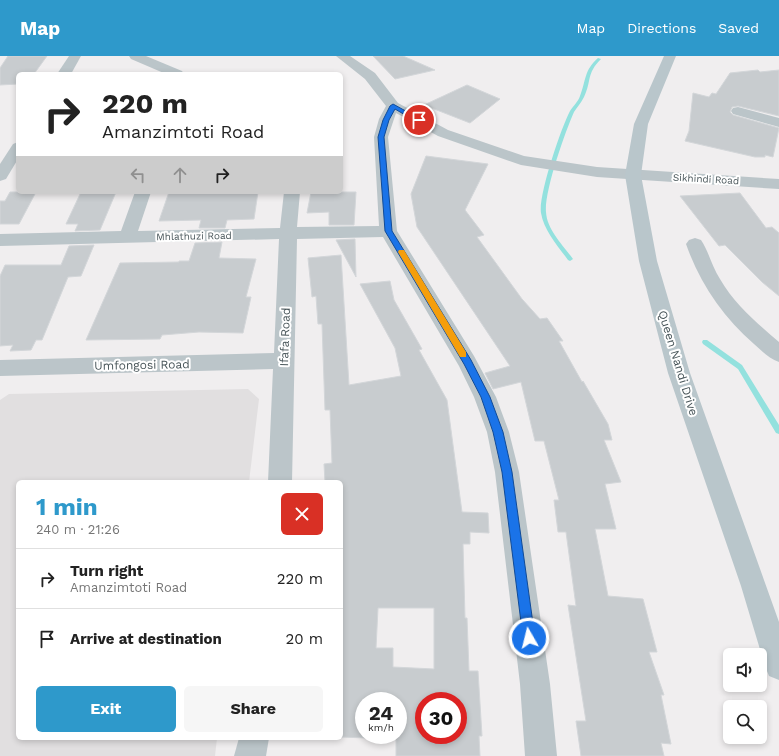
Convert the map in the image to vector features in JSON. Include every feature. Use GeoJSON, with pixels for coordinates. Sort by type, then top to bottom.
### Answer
{"type":"FeatureCollection","features":[{"type":"Feature","properties":{"kind":"main road","name":"Queen Nandi Drive"},"geometry":{"type":"LineString","coordinates":[[670,56],[651,97],[641,124],[633,175],[648,261],[679,374],[754,586],[779,666]]}},
{"type":"Feature","properties":{"kind":"street"},"geometry":{"type":"LineString","coordinates":[[65,72],[75,56]]}},
{"type":"Feature","properties":{"kind":"street"},"geometry":{"type":"LineString","coordinates":[[135,56],[172,72]]}},
{"type":"Feature","properties":{"kind":"street"},"geometry":{"type":"LineString","coordinates":[[342,56],[370,76],[393,106],[386,120],[381,137],[388,231],[468,362],[485,397],[498,432],[508,480],[535,684],[541,756]]}},
{"type":"Feature","properties":{"kind":"street","name":"Sikhindi Road"},"geometry":{"type":"LineString","coordinates":[[393,106],[443,133],[501,154],[540,164],[633,175],[779,184]]}},
{"type":"Feature","properties":{"kind":"street"},"geometry":{"type":"LineString","coordinates":[[738,111],[779,123]]}},
{"type":"Feature","properties":{"kind":"street"},"geometry":{"type":"LineString","coordinates":[[0,176],[16,150]]}},
{"type":"Feature","properties":{"kind":"street"},"geometry":{"type":"LineString","coordinates":[[127,238],[142,194]]}},
{"type":"Feature","properties":{"kind":"street","name":"Ifafa Road"},"geometry":{"type":"LineString","coordinates":[[280,480],[288,235],[292,194]]}},
{"type":"Feature","properties":{"kind":"street","name":"Mhlathuzi Road"},"geometry":{"type":"LineString","coordinates":[[0,240],[288,235],[388,231]]}},
{"type":"Feature","properties":{"kind":"street"},"geometry":{"type":"LineString","coordinates":[[696,244],[702,264],[735,314],[779,354]]}},
{"type":"Feature","properties":{"kind":"street","name":"Umfongosi Road"},"geometry":{"type":"LineString","coordinates":[[0,368],[285,361]]}},
{"type":"Feature","properties":{"kind":"street"},"geometry":{"type":"LineString","coordinates":[[250,756],[254,740]]}},
{"type":"Feature","properties":{"kind":"shaded area"},"geometry":{"type":"Polygon","coordinates":[[[248,389],[259,399],[249,480],[16,480],[16,740],[217,740],[215,756],[0,756],[0,400],[9,394],[248,389]]]}},
{"type":"Feature","properties":{"kind":"building"},"geometry":{"type":"Polygon","coordinates":[[[8,56],[47,56],[35,72],[16,72],[16,84],[0,85],[0,68],[8,56]]]}},
{"type":"Feature","properties":{"kind":"building"},"geometry":{"type":"Polygon","coordinates":[[[373,56],[403,56],[435,70],[395,79],[373,56]]]}},
{"type":"Feature","properties":{"kind":"building"},"geometry":{"type":"Polygon","coordinates":[[[758,70],[760,72],[779,70],[779,116],[738,106],[732,107],[730,112],[733,115],[779,128],[773,157],[765,155],[765,157],[755,157],[685,141],[689,131],[693,93],[709,97],[712,93],[716,94],[730,73],[758,70]]]}},
{"type":"Feature","properties":{"kind":"building"},"geometry":{"type":"Polygon","coordinates":[[[467,85],[500,99],[470,123],[424,105],[467,85]]]}},
{"type":"Feature","properties":{"kind":"building"},"geometry":{"type":"Polygon","coordinates":[[[426,156],[488,164],[465,210],[484,235],[477,237],[522,299],[540,319],[547,318],[563,341],[559,341],[608,424],[612,440],[604,440],[621,482],[605,484],[616,529],[595,529],[608,596],[643,599],[657,652],[649,652],[664,695],[661,695],[671,744],[661,743],[664,756],[581,756],[576,721],[586,721],[568,605],[576,606],[566,532],[558,532],[554,500],[559,500],[544,441],[535,441],[521,382],[493,389],[485,373],[510,366],[417,227],[411,194],[426,156]]]}},
{"type":"Feature","properties":{"kind":"building"},"geometry":{"type":"Polygon","coordinates":[[[10,192],[16,192],[16,194],[35,194],[19,224],[0,224],[0,201],[5,201],[10,192]]]}},
{"type":"Feature","properties":{"kind":"building"},"geometry":{"type":"Polygon","coordinates":[[[343,192],[356,192],[354,225],[329,225],[329,212],[307,213],[311,194],[343,194],[343,192]]]}},
{"type":"Feature","properties":{"kind":"building"},"geometry":{"type":"Polygon","coordinates":[[[740,193],[766,228],[772,227],[779,233],[779,296],[762,282],[725,245],[719,246],[680,196],[740,193]]]}},
{"type":"Feature","properties":{"kind":"building"},"geometry":{"type":"Polygon","coordinates":[[[80,194],[115,194],[100,230],[75,231],[78,224],[66,224],[80,194]]]}},
{"type":"Feature","properties":{"kind":"building"},"geometry":{"type":"Polygon","coordinates":[[[168,194],[258,194],[254,219],[227,220],[225,228],[199,228],[201,220],[159,221],[168,194]]]}},
{"type":"Feature","properties":{"kind":"building"},"geometry":{"type":"Polygon","coordinates":[[[355,239],[356,277],[336,240],[355,239]]]}},
{"type":"Feature","properties":{"kind":"building"},"geometry":{"type":"Polygon","coordinates":[[[222,242],[219,258],[256,259],[246,297],[251,297],[243,333],[199,332],[162,335],[160,339],[86,340],[120,263],[189,261],[195,243],[222,242]]]}},
{"type":"Feature","properties":{"kind":"building"},"geometry":{"type":"Polygon","coordinates":[[[94,245],[81,276],[68,277],[42,340],[36,340],[31,350],[10,351],[13,345],[0,346],[0,276],[5,265],[61,265],[69,246],[94,245]]]}},
{"type":"Feature","properties":{"kind":"building"},"geometry":{"type":"Polygon","coordinates":[[[341,255],[349,385],[401,376],[395,348],[360,284],[390,281],[394,300],[422,349],[419,350],[447,400],[462,512],[488,513],[489,533],[470,532],[470,544],[463,544],[465,618],[467,618],[469,671],[478,671],[482,736],[479,736],[480,756],[396,756],[396,744],[407,744],[407,692],[355,692],[355,738],[343,737],[343,480],[325,480],[324,464],[332,463],[330,410],[325,410],[322,324],[318,324],[316,296],[312,297],[308,258],[341,255]],[[378,608],[376,648],[393,648],[393,667],[434,669],[434,608],[378,608]]]}},
{"type":"Feature","properties":{"kind":"waterway"},"geometry":{"type":"LineString","coordinates":[[570,259],[547,225],[543,212],[543,204],[554,162],[568,121],[573,110],[582,97],[589,71],[599,59]]}},
{"type":"Feature","properties":{"kind":"waterway"},"geometry":{"type":"LineString","coordinates":[[705,342],[740,367],[779,431]]}},
{"type":"Feature","properties":{"kind":"slow traffic"},"geometry":{"type":"LineString","coordinates":[[401,252],[463,354]]}},
{"type":"Feature","properties":{"kind":"route"},"geometry":{"type":"LineString","coordinates":[[419,120],[393,106],[386,120],[381,137],[388,231],[468,362],[485,397],[498,432],[507,472],[529,638]]}}]}
